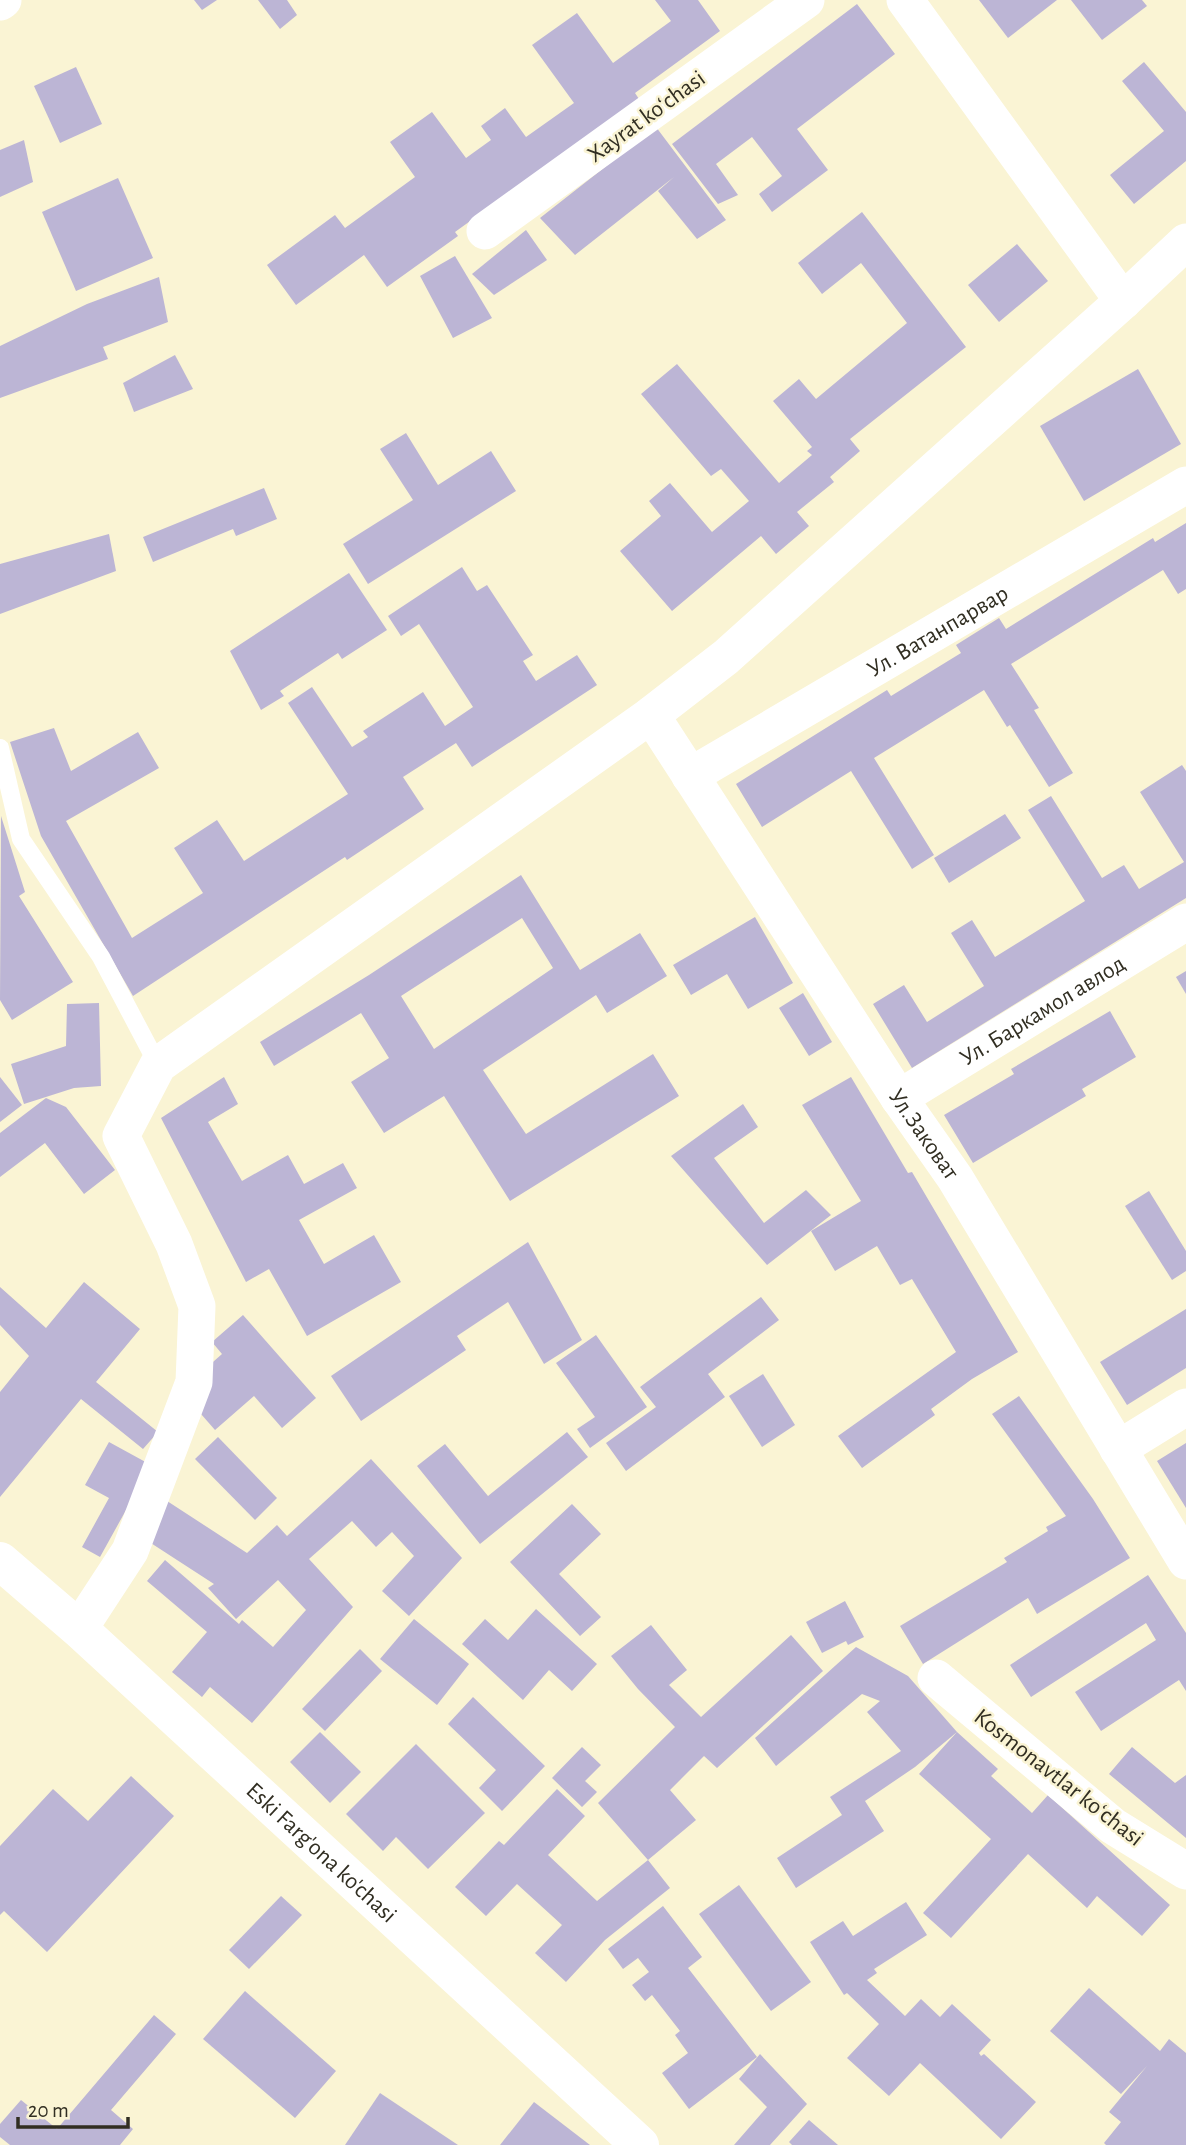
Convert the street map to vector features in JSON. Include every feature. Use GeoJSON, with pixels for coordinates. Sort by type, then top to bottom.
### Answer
{"type":"FeatureCollection","features":[{"type":"Feature","properties":{"kind":"main road","name":"Eski Farg'ona ko'chasi"},"geometry":{"type":"LineString","coordinates":[[0,1560],[79,1629],[640,2145]]}},
{"type":"Feature","properties":{"kind":"street","name":"Xayrat koʻchasi"},"geometry":{"type":"LineString","coordinates":[[485,231],[806,0]]}},
{"type":"Feature","properties":{"kind":"street"},"geometry":{"type":"LineString","coordinates":[[905,0],[1123,301]]}},
{"type":"Feature","properties":{"kind":"street"},"geometry":{"type":"LineString","coordinates":[[79,1629],[130,1551],[194,1382],[197,1306],[174,1244],[121,1136],[158,1065],[651,715],[726,657],[1186,242]]}},
{"type":"Feature","properties":{"kind":"street","name":"Ул. Ватанпарвар"},"geometry":{"type":"LineString","coordinates":[[690,776],[1186,485]]}},
{"type":"Feature","properties":{"kind":"street","name":"Ул.Заковат"},"geometry":{"type":"LineString","coordinates":[[651,715],[899,1098],[955,1178],[1186,1562]]}},
{"type":"Feature","properties":{"kind":"street","name":"Ул. Баркамол авлод"},"geometry":{"type":"LineString","coordinates":[[899,1098],[1186,922]]}},
{"type":"Feature","properties":{"kind":"street"},"geometry":{"type":"LineString","coordinates":[[1118,1450],[1186,1407]]}},
{"type":"Feature","properties":{"kind":"street","name":"Kosmonavtlar koʻchasi"},"geometry":{"type":"LineString","coordinates":[[936,1678],[1113,1826],[1186,1871]]}},
{"type":"Feature","properties":{"kind":"lane"},"geometry":{"type":"LineString","coordinates":[[0,748],[21,839],[101,957],[158,1065]]}},
{"type":"Feature","properties":{"kind":"building"},"geometry":{"type":"Polygon","coordinates":[[[194,0],[217,0],[202,10],[194,0]]]}},
{"type":"Feature","properties":{"kind":"building"},"geometry":{"type":"Polygon","coordinates":[[[258,0],[287,0],[297,15],[280,29],[258,0]]]}},
{"type":"Feature","properties":{"kind":"building"},"geometry":{"type":"Polygon","coordinates":[[[655,0],[698,0],[720,31],[635,93],[639,99],[455,232],[458,236],[387,287],[364,255],[296,305],[267,265],[335,215],[345,228],[415,177],[390,142],[432,112],[466,158],[491,140],[481,126],[505,108],[526,137],[574,103],[532,45],[577,13],[613,63],[671,21],[655,0]]]}},
{"type":"Feature","properties":{"kind":"building"},"geometry":{"type":"Polygon","coordinates":[[[979,0],[1057,0],[1008,38],[979,0]]]}},
{"type":"Feature","properties":{"kind":"building"},"geometry":{"type":"Polygon","coordinates":[[[1071,0],[1142,0],[1147,6],[1102,40],[1071,0]]]}},
{"type":"Feature","properties":{"kind":"building"},"geometry":{"type":"Polygon","coordinates":[[[857,4],[895,54],[797,129],[828,170],[772,212],[759,194],[782,176],[752,137],[716,164],[738,195],[718,204],[672,144],[857,4]]]}},
{"type":"Feature","properties":{"kind":"building"},"geometry":{"type":"Polygon","coordinates":[[[1144,62],[1186,112],[1186,161],[1134,204],[1110,175],[1164,131],[1122,81],[1144,62]]]}},
{"type":"Feature","properties":{"kind":"building"},"geometry":{"type":"Polygon","coordinates":[[[76,67],[102,124],[60,143],[34,86],[76,67]]]}},
{"type":"Feature","properties":{"kind":"building"},"geometry":{"type":"Polygon","coordinates":[[[656,127],[726,220],[697,239],[658,191],[674,177],[575,255],[540,218],[656,127]]]}},
{"type":"Feature","properties":{"kind":"building"},"geometry":{"type":"Polygon","coordinates":[[[24,140],[33,182],[0,197],[0,150],[24,140]]]}},
{"type":"Feature","properties":{"kind":"building"},"geometry":{"type":"Polygon","coordinates":[[[118,178],[153,258],[76,291],[42,212],[118,178]]]}},
{"type":"Feature","properties":{"kind":"building"},"geometry":{"type":"Polygon","coordinates":[[[862,212],[966,347],[850,439],[860,451],[830,477],[834,482],[797,512],[809,526],[776,554],[761,536],[672,611],[620,551],[661,516],[649,501],[670,483],[712,532],[749,501],[721,469],[711,476],[641,394],[677,364],[779,483],[812,455],[807,451],[812,447],[773,401],[799,379],[816,399],[907,323],[861,263],[822,294],[798,263],[862,212]]]}},
{"type":"Feature","properties":{"kind":"building"},"geometry":{"type":"Polygon","coordinates":[[[526,230],[547,260],[494,295],[472,274],[526,230]]]}},
{"type":"Feature","properties":{"kind":"building"},"geometry":{"type":"Polygon","coordinates":[[[1017,244],[1048,281],[999,322],[968,285],[1017,244]]]}},
{"type":"Feature","properties":{"kind":"building"},"geometry":{"type":"Polygon","coordinates":[[[455,256],[492,318],[453,338],[420,276],[455,256]]]}},
{"type":"Feature","properties":{"kind":"building"},"geometry":{"type":"Polygon","coordinates":[[[159,277],[168,322],[103,347],[108,359],[0,398],[0,346],[87,304],[159,277]]]}},
{"type":"Feature","properties":{"kind":"building"},"geometry":{"type":"Polygon","coordinates":[[[175,355],[193,389],[134,412],[123,383],[175,355]]]}},
{"type":"Feature","properties":{"kind":"building"},"geometry":{"type":"Polygon","coordinates":[[[1138,369],[1181,444],[1084,501],[1040,426],[1138,369]]]}},
{"type":"Feature","properties":{"kind":"building"},"geometry":{"type":"Polygon","coordinates":[[[406,433],[438,485],[491,451],[516,491],[368,584],[343,544],[413,500],[380,449],[406,433]]]}},
{"type":"Feature","properties":{"kind":"building"},"geometry":{"type":"Polygon","coordinates":[[[264,488],[277,519],[236,536],[233,529],[153,562],[143,537],[264,488]]]}},
{"type":"Feature","properties":{"kind":"building"},"geometry":{"type":"Polygon","coordinates":[[[1186,523],[1186,589],[1178,594],[1163,570],[1011,664],[1039,708],[1034,710],[1073,773],[1049,787],[1010,725],[1007,727],[984,690],[874,758],[934,855],[912,869],[851,771],[762,827],[736,784],[887,690],[891,696],[961,653],[956,645],[999,618],[1006,629],[1153,538],[1155,542],[1186,523]]]}},
{"type":"Feature","properties":{"kind":"building"},"geometry":{"type":"Polygon","coordinates":[[[109,534],[116,571],[0,614],[0,564],[109,534]]]}},
{"type":"Feature","properties":{"kind":"building"},"geometry":{"type":"Polygon","coordinates":[[[462,567],[477,591],[487,585],[533,655],[523,661],[536,681],[577,655],[597,685],[472,767],[456,743],[403,777],[424,809],[347,860],[345,857],[133,996],[41,836],[10,742],[54,728],[71,771],[138,732],[159,768],[66,821],[132,938],[203,893],[174,848],[217,820],[244,861],[348,794],[288,703],[312,687],[352,747],[368,737],[363,731],[423,692],[445,726],[473,707],[419,624],[401,636],[388,616],[462,567]]]}},
{"type":"Feature","properties":{"kind":"building"},"geometry":{"type":"Polygon","coordinates":[[[349,573],[387,630],[342,659],[338,653],[280,691],[284,696],[261,710],[230,651],[349,573]]]}},
{"type":"Feature","properties":{"kind":"building"},"geometry":{"type":"Polygon","coordinates":[[[1182,765],[1186,771],[1186,898],[912,1068],[873,1004],[904,985],[927,1022],[984,986],[951,933],[972,920],[995,957],[1085,901],[1028,810],[1051,796],[1102,878],[1124,865],[1139,889],[1184,862],[1140,792],[1182,765]]]}},
{"type":"Feature","properties":{"kind":"building"},"geometry":{"type":"Polygon","coordinates":[[[1005,814],[1021,838],[949,883],[934,858],[1005,814]]]}},
{"type":"Feature","properties":{"kind":"building"},"geometry":{"type":"Polygon","coordinates":[[[1,816],[25,892],[19,896],[73,982],[12,1020],[0,1000],[1,816]]]}},
{"type":"Feature","properties":{"kind":"building"},"geometry":{"type":"Polygon","coordinates":[[[521,875],[580,970],[640,933],[667,976],[607,1013],[596,995],[483,1070],[526,1134],[653,1054],[679,1096],[510,1201],[444,1096],[384,1133],[351,1082],[389,1058],[361,1013],[274,1066],[260,1042],[369,975],[521,875]],[[522,918],[401,996],[434,1049],[553,968],[522,918]]]}},
{"type":"Feature","properties":{"kind":"building"},"geometry":{"type":"Polygon","coordinates":[[[755,917],[793,983],[748,1009],[727,974],[691,995],[673,965],[755,917]]]}},
{"type":"Feature","properties":{"kind":"building"},"geometry":{"type":"Polygon","coordinates":[[[1186,971],[1186,994],[1176,977],[1186,971]]]}},
{"type":"Feature","properties":{"kind":"building"},"geometry":{"type":"Polygon","coordinates":[[[803,993],[832,1042],[809,1056],[779,1008],[803,993]]]}},
{"type":"Feature","properties":{"kind":"building"},"geometry":{"type":"Polygon","coordinates":[[[99,1003],[101,1086],[74,1088],[24,1104],[11,1064],[66,1046],[67,1004],[99,1003]]]}},
{"type":"Feature","properties":{"kind":"building"},"geometry":{"type":"Polygon","coordinates":[[[1110,1011],[1136,1057],[1082,1089],[1086,1096],[973,1163],[944,1115],[1014,1074],[1011,1069],[1110,1011]]]}},
{"type":"Feature","properties":{"kind":"building"},"geometry":{"type":"Polygon","coordinates":[[[0,1077],[22,1105],[0,1122],[0,1077]]]}},
{"type":"Feature","properties":{"kind":"building"},"geometry":{"type":"Polygon","coordinates":[[[224,1077],[238,1104],[208,1122],[242,1181],[288,1155],[304,1184],[343,1163],[357,1188],[299,1220],[324,1264],[374,1235],[401,1282],[307,1336],[269,1269],[246,1282],[161,1118],[224,1077]]]}},
{"type":"Feature","properties":{"kind":"building"},"geometry":{"type":"Polygon","coordinates":[[[851,1077],[908,1173],[912,1172],[1018,1352],[972,1379],[931,1409],[935,1415],[862,1468],[838,1436],[956,1352],[912,1279],[900,1285],[877,1246],[835,1271],[811,1231],[861,1201],[802,1105],[851,1077]]]}},
{"type":"Feature","properties":{"kind":"building"},"geometry":{"type":"Polygon","coordinates":[[[46,1098],[66,1107],[115,1170],[84,1194],[45,1143],[0,1177],[0,1133],[46,1098]]]}},
{"type":"Feature","properties":{"kind":"building"},"geometry":{"type":"Polygon","coordinates":[[[743,1104],[758,1127],[714,1158],[764,1223],[806,1190],[831,1215],[767,1265],[671,1156],[743,1104]]]}},
{"type":"Feature","properties":{"kind":"building"},"geometry":{"type":"Polygon","coordinates":[[[1149,1191],[1186,1251],[1186,1271],[1172,1280],[1125,1206],[1149,1191]]]}},
{"type":"Feature","properties":{"kind":"building"},"geometry":{"type":"Polygon","coordinates":[[[528,1242],[582,1340],[544,1364],[508,1302],[457,1336],[466,1350],[361,1421],[331,1376],[528,1242]]]}},
{"type":"Feature","properties":{"kind":"building"},"geometry":{"type":"Polygon","coordinates":[[[84,1282],[140,1329],[96,1382],[158,1432],[143,1449],[81,1399],[0,1497],[0,1392],[29,1356],[0,1325],[0,1287],[46,1328],[84,1282]]]}},
{"type":"Feature","properties":{"kind":"building"},"geometry":{"type":"Polygon","coordinates":[[[761,1297],[779,1320],[708,1374],[725,1397],[626,1471],[606,1443],[656,1407],[640,1387],[761,1297]]]}},
{"type":"Feature","properties":{"kind":"building"},"geometry":{"type":"Polygon","coordinates":[[[1186,1309],[1186,1368],[1127,1405],[1100,1362],[1186,1309]]]}},
{"type":"Feature","properties":{"kind":"building"},"geometry":{"type":"Polygon","coordinates":[[[243,1315],[316,1398],[282,1428],[254,1396],[215,1430],[194,1406],[205,1369],[222,1354],[212,1342],[243,1315]]]}},
{"type":"Feature","properties":{"kind":"building"},"geometry":{"type":"Polygon","coordinates":[[[596,1335],[647,1407],[590,1448],[577,1429],[595,1417],[556,1363],[596,1335]]]}},
{"type":"Feature","properties":{"kind":"building"},"geometry":{"type":"Polygon","coordinates":[[[763,1374],[795,1425],[762,1447],[729,1396],[763,1374]]]}},
{"type":"Feature","properties":{"kind":"building"},"geometry":{"type":"Polygon","coordinates":[[[1019,1396],[1093,1499],[1130,1558],[1037,1614],[1028,1598],[923,1664],[900,1626],[1007,1562],[1004,1558],[1048,1531],[1046,1527],[1066,1516],[992,1414],[1019,1396]]]}},
{"type":"Feature","properties":{"kind":"building"},"geometry":{"type":"Polygon","coordinates":[[[567,1432],[588,1457],[480,1544],[417,1466],[445,1444],[488,1496],[567,1432]]]}},
{"type":"Feature","properties":{"kind":"building"},"geometry":{"type":"Polygon","coordinates":[[[218,1437],[277,1498],[255,1520],[195,1459],[218,1437]]]}},
{"type":"Feature","properties":{"kind":"building"},"geometry":{"type":"Polygon","coordinates":[[[109,1442],[151,1465],[100,1557],[82,1547],[109,1498],[85,1485],[109,1442]]]}},
{"type":"Feature","properties":{"kind":"building"},"geometry":{"type":"Polygon","coordinates":[[[1186,1443],[1186,1508],[1157,1461],[1186,1443]]]}},
{"type":"Feature","properties":{"kind":"building"},"geometry":{"type":"Polygon","coordinates":[[[371,1459],[462,1558],[409,1616],[382,1591],[414,1556],[392,1532],[376,1547],[352,1521],[309,1559],[353,1607],[252,1723],[210,1687],[202,1697],[172,1672],[207,1632],[147,1581],[165,1560],[239,1624],[242,1620],[273,1647],[306,1610],[278,1580],[236,1619],[208,1588],[214,1584],[140,1536],[164,1499],[247,1553],[277,1525],[287,1536],[371,1459]]]}},
{"type":"Feature","properties":{"kind":"building"},"geometry":{"type":"Polygon","coordinates":[[[572,1504],[601,1534],[559,1574],[601,1617],[580,1636],[510,1562],[572,1504]]]}},
{"type":"Feature","properties":{"kind":"building"},"geometry":{"type":"Polygon","coordinates":[[[1148,1575],[1186,1633],[1186,1691],[1179,1680],[1101,1731],[1075,1692],[1156,1640],[1146,1623],[1031,1697],[1010,1665],[1148,1575]]]}},
{"type":"Feature","properties":{"kind":"building"},"geometry":{"type":"Polygon","coordinates":[[[845,1601],[864,1637],[848,1645],[846,1641],[822,1653],[806,1622],[845,1601]]]}},
{"type":"Feature","properties":{"kind":"building"},"geometry":{"type":"Polygon","coordinates":[[[536,1609],[597,1664],[572,1691],[549,1670],[523,1700],[462,1644],[485,1619],[508,1640],[536,1609]]]}},
{"type":"Feature","properties":{"kind":"building"},"geometry":{"type":"Polygon","coordinates":[[[414,1619],[469,1664],[437,1705],[380,1659],[414,1619]]]}},
{"type":"Feature","properties":{"kind":"building"},"geometry":{"type":"Polygon","coordinates":[[[651,1625],[687,1670],[669,1685],[701,1717],[791,1635],[823,1671],[717,1768],[704,1756],[670,1790],[696,1820],[648,1860],[598,1803],[675,1727],[611,1656],[651,1625]]]}},
{"type":"Feature","properties":{"kind":"building"},"geometry":{"type":"Polygon","coordinates":[[[856,1647],[908,1676],[957,1732],[915,1767],[865,1801],[884,1831],[796,1888],[777,1858],[842,1815],[830,1797],[901,1751],[867,1712],[880,1701],[862,1694],[776,1766],[755,1738],[856,1647]]]}},
{"type":"Feature","properties":{"kind":"building"},"geometry":{"type":"Polygon","coordinates":[[[360,1649],[382,1671],[325,1731],[302,1709],[360,1649]]]}},
{"type":"Feature","properties":{"kind":"building"},"geometry":{"type":"Polygon","coordinates":[[[473,1697],[545,1766],[502,1811],[479,1788],[496,1770],[448,1724],[473,1697]]]}},
{"type":"Feature","properties":{"kind":"building"},"geometry":{"type":"Polygon","coordinates":[[[320,1732],[361,1772],[330,1803],[290,1762],[320,1732]]]}},
{"type":"Feature","properties":{"kind":"building"},"geometry":{"type":"Polygon","coordinates":[[[957,1732],[998,1769],[991,1776],[1032,1813],[1048,1795],[1170,1905],[1142,1936],[1097,1896],[1087,1908],[1028,1854],[951,1938],[923,1913],[991,1839],[919,1774],[957,1732]]]}},
{"type":"Feature","properties":{"kind":"building"},"geometry":{"type":"Polygon","coordinates":[[[416,1744],[485,1813],[428,1869],[396,1837],[383,1851],[346,1814],[416,1744]]]}},
{"type":"Feature","properties":{"kind":"building"},"geometry":{"type":"Polygon","coordinates":[[[582,1747],[601,1765],[585,1781],[597,1792],[582,1807],[552,1778],[582,1747]]]}},
{"type":"Feature","properties":{"kind":"building"},"geometry":{"type":"Polygon","coordinates":[[[1132,1747],[1175,1783],[1186,1775],[1186,1838],[1109,1774],[1132,1747]]]}},
{"type":"Feature","properties":{"kind":"building"},"geometry":{"type":"Polygon","coordinates":[[[131,1776],[174,1816],[47,1952],[4,1911],[0,1915],[0,1846],[53,1789],[88,1821],[131,1776]]]}},
{"type":"Feature","properties":{"kind":"building"},"geometry":{"type":"Polygon","coordinates":[[[557,1789],[585,1816],[548,1855],[597,1901],[648,1860],[670,1888],[605,1940],[566,1982],[535,1953],[562,1925],[517,1884],[486,1916],[455,1887],[499,1841],[504,1845],[557,1789]]]}},
{"type":"Feature","properties":{"kind":"building"},"geometry":{"type":"Polygon","coordinates":[[[739,1885],[811,1982],[771,2011],[699,1914],[739,1885]]]}},
{"type":"Feature","properties":{"kind":"building"},"geometry":{"type":"Polygon","coordinates":[[[281,1896],[302,1915],[249,1969],[229,1950],[281,1896]]]}},
{"type":"Feature","properties":{"kind":"building"},"geometry":{"type":"Polygon","coordinates":[[[906,1902],[927,1935],[874,1969],[877,1973],[867,1980],[905,2016],[921,1999],[940,2017],[952,2004],[991,2040],[979,2053],[981,2056],[984,2054],[1036,2102],[1001,2139],[920,2063],[889,2096],[847,2058],[879,2024],[847,1993],[844,1995],[810,1942],[843,1921],[853,1936],[906,1902]]]}},
{"type":"Feature","properties":{"kind":"building"},"geometry":{"type":"Polygon","coordinates":[[[663,1906],[702,1957],[688,1968],[757,2057],[689,2109],[662,2073],[688,2053],[675,2035],[680,2031],[652,1995],[645,2001],[632,1985],[649,1972],[638,1958],[623,1969],[608,1949],[663,1906]]]}},
{"type":"Feature","properties":{"kind":"building"},"geometry":{"type":"Polygon","coordinates":[[[1089,1988],[1160,2051],[1169,2039],[1186,2053],[1186,2145],[1104,2143],[1121,2122],[1109,2112],[1147,2066],[1121,2094],[1050,2031],[1089,1988]]]}},
{"type":"Feature","properties":{"kind":"building"},"geometry":{"type":"Polygon","coordinates":[[[245,1991],[336,2071],[295,2118],[203,2039],[245,1991]]]}},
{"type":"Feature","properties":{"kind":"building"},"geometry":{"type":"Polygon","coordinates":[[[154,2015],[176,2034],[111,2110],[133,2129],[120,2145],[10,2145],[0,2137],[0,2124],[21,2100],[57,2129],[154,2015]]]}},
{"type":"Feature","properties":{"kind":"building"},"geometry":{"type":"Polygon","coordinates":[[[760,2054],[807,2104],[770,2145],[734,2145],[767,2107],[739,2079],[760,2054]]]}},
{"type":"Feature","properties":{"kind":"building"},"geometry":{"type":"Polygon","coordinates":[[[380,2093],[458,2145],[345,2145],[380,2093]]]}},
{"type":"Feature","properties":{"kind":"building"},"geometry":{"type":"Polygon","coordinates":[[[534,2102],[590,2145],[500,2145],[534,2102]]]}},
{"type":"Feature","properties":{"kind":"building"},"geometry":{"type":"Polygon","coordinates":[[[809,2120],[838,2145],[792,2145],[789,2142],[809,2120]]]}}]}
